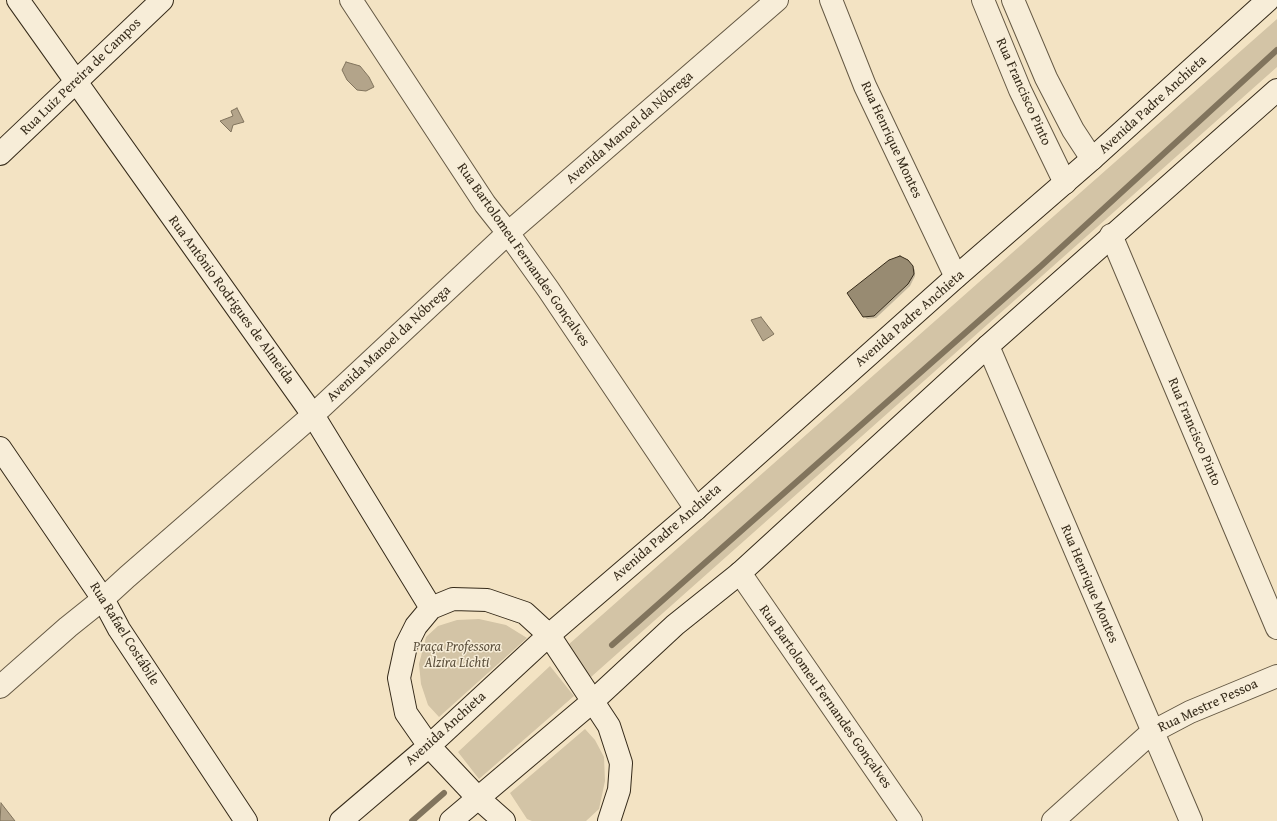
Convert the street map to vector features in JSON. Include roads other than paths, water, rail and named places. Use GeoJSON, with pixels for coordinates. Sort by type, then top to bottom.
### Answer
{"type":"FeatureCollection","features":[{"type":"Feature","properties":{"kind":"street","name":"Rua Antônio Rodrigues de Almeida"},"geometry":{"type":"LineString","coordinates":[[18,0],[313,415],[431,608]]}},
{"type":"Feature","properties":{"kind":"street","name":"Rua Luiz Pereira de Campos"},"geometry":{"type":"LineString","coordinates":[[0,154],[162,0]]}},
{"type":"Feature","properties":{"kind":"street","name":"Rua Bartolomeu Fernandes Gonçalves"},"geometry":{"type":"LineString","coordinates":[[351,0],[485,204],[508,233],[696,509]]}},
{"type":"Feature","properties":{"kind":"street","name":"Avenida Manoel da Nóbrega"},"geometry":{"type":"LineString","coordinates":[[0,688],[68,627],[104,599],[127,576],[313,415],[508,233],[777,0]]}},
{"type":"Feature","properties":{"kind":"street","name":"Rua Henrique Montes"},"geometry":{"type":"LineString","coordinates":[[831,0],[865,86],[956,277]]}},
{"type":"Feature","properties":{"kind":"street","name":"Rua Francisco Pinto"},"geometry":{"type":"LineString","coordinates":[[983,0],[1020,90],[1065,183]]}},
{"type":"Feature","properties":{"kind":"street","name":"Rua Francisco Pinto"},"geometry":{"type":"LineString","coordinates":[[1012,0],[1046,78],[1073,130],[1092,159]]}},
{"type":"Feature","properties":{"kind":"street","name":"Avenida Padre Anchieta"},"geometry":{"type":"LineString","coordinates":[[549,635],[696,509],[956,277],[1092,159],[1268,0]]}},
{"type":"Feature","properties":{"kind":"street"},"geometry":{"type":"LineString","coordinates":[[1020,90],[1046,78]]}},
{"type":"Feature","properties":{"kind":"street"},"geometry":{"type":"LineString","coordinates":[[451,821],[593,701],[675,624],[740,573],[988,346],[1057,286],[1111,235],[1277,90]]}},
{"type":"Feature","properties":{"kind":"street","name":"Rua Francisco Pinto"},"geometry":{"type":"LineString","coordinates":[[1111,235],[1277,628]]}},
{"type":"Feature","properties":{"kind":"street","name":"Rua Henrique Montes"},"geometry":{"type":"LineString","coordinates":[[988,346],[1191,821]]}},
{"type":"Feature","properties":{"kind":"street","name":"Rua Rafael Costábile"},"geometry":{"type":"LineString","coordinates":[[0,448],[104,599],[119,629],[246,821]]}},
{"type":"Feature","properties":{"kind":"street","name":"Rua Bartolomeu Fernandes Gonçalves"},"geometry":{"type":"LineString","coordinates":[[740,573],[910,821]]}},
{"type":"Feature","properties":{"kind":"street"},"geometry":{"type":"LineString","coordinates":[[504,821],[478,798],[429,746],[406,713],[399,678],[406,646],[416,626],[431,608],[453,599],[487,600],[525,613],[549,635],[609,726],[621,763],[619,790],[608,821]]}},
{"type":"Feature","properties":{"kind":"street","name":"Avenida Anchieta"},"geometry":{"type":"LineString","coordinates":[[341,821],[429,746],[549,635]]}},
{"type":"Feature","properties":{"kind":"street","name":"Rua Mestre Pessoa"},"geometry":{"type":"LineString","coordinates":[[1053,821],[1152,732],[1190,712],[1277,676]]}},
{"type":"Feature","properties":{"kind":"waterway"},"geometry":{"type":"LineString","coordinates":[[612,645],[1041,266],[1277,50]]}},
{"type":"Feature","properties":{"kind":"waterway"},"geometry":{"type":"LineString","coordinates":[[412,821],[444,793]]}},
{"type":"Feature","properties":{"kind":"park label","name":"Praça Professora Alzira Lichti"},"geometry":{"type":"Point","coordinates":[457,656]}}]}
